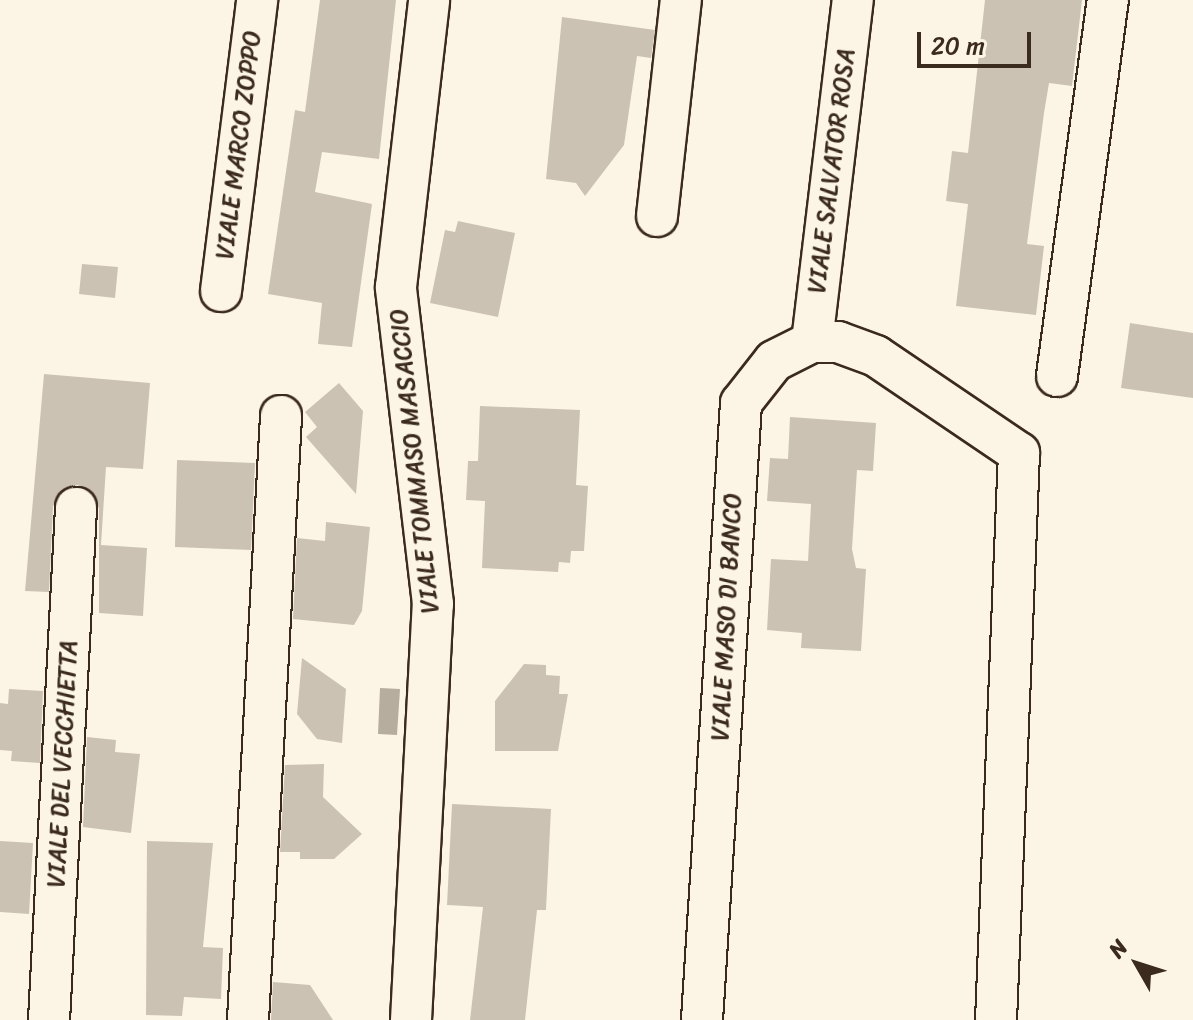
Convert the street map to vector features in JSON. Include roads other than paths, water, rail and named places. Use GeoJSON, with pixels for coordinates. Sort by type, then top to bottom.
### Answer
{"type":"FeatureCollection","features":[{"type":"Feature","properties":{"kind":"street","name":"VIALE MARCO ZOPPO"},"geometry":{"type":"LineString","coordinates":[[221,291],[257,0]]}},
{"type":"Feature","properties":{"kind":"street","name":"VIALE TOMMASO MASACCIO"},"geometry":{"type":"LineString","coordinates":[[411,1020],[433,604],[396,287],[429,0]]}},
{"type":"Feature","properties":{"kind":"street"},"geometry":{"type":"LineString","coordinates":[[657,216],[681,0]]}},
{"type":"Feature","properties":{"kind":"street","name":"VIALE SALVATOR ROSA"},"geometry":{"type":"LineString","coordinates":[[812,342],[853,0]]}},
{"type":"Feature","properties":{"kind":"street"},"geometry":{"type":"LineString","coordinates":[[1057,376],[1108,0]]}},
{"type":"Feature","properties":{"kind":"street"},"geometry":{"type":"LineString","coordinates":[[812,342],[857,347],[1019,453],[996,1020]]}},
{"type":"Feature","properties":{"kind":"street","name":"VIALE MASO DI BANCO"},"geometry":{"type":"LineString","coordinates":[[702,1020],[741,403],[774,361],[812,342]]}},
{"type":"Feature","properties":{"kind":"street"},"geometry":{"type":"LineString","coordinates":[[248,1020],[281,416]]}},
{"type":"Feature","properties":{"kind":"street","name":"VIALE DEL VECCHIETTA"},"geometry":{"type":"LineString","coordinates":[[49,1020],[76,508]]}}]}
